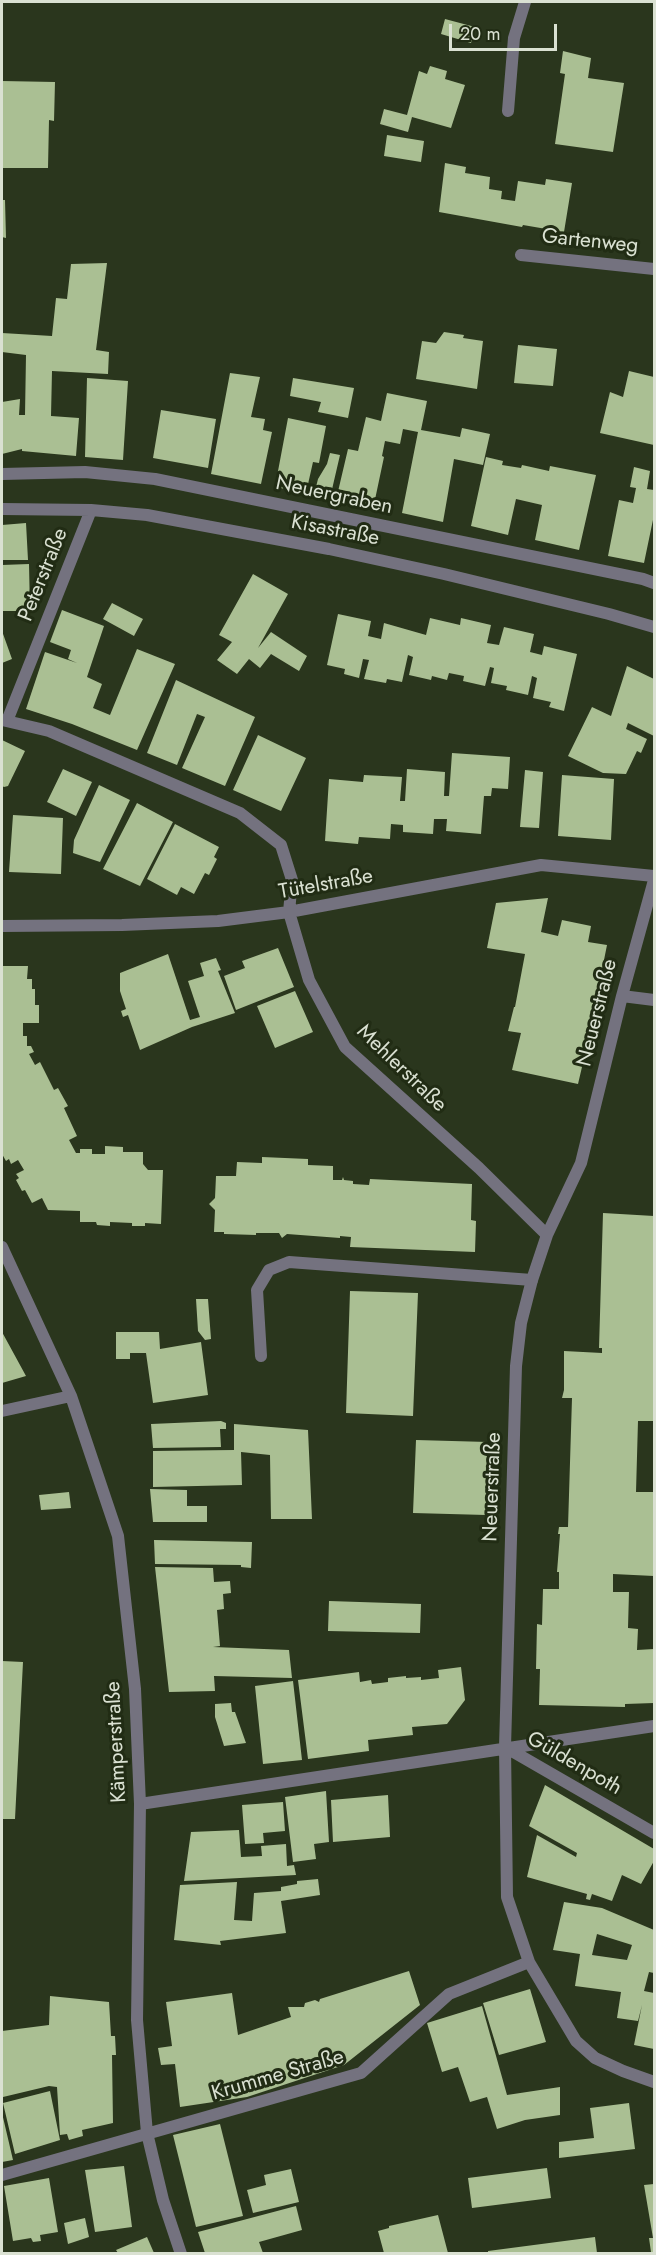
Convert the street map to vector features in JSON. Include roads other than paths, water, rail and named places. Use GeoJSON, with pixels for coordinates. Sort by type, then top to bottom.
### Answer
{"type":"FeatureCollection","features":[{"type":"Feature","properties":{"kind":"street"},"geometry":{"type":"LineString","coordinates":[[508,111],[514,38],[525,2]]}},
{"type":"Feature","properties":{"kind":"street","name":"Gartenweg"},"geometry":{"type":"LineString","coordinates":[[521,255],[654,269]]}},
{"type":"Feature","properties":{"kind":"street","name":"Neuergraben"},"geometry":{"type":"LineString","coordinates":[[2,474],[85,472],[155,479],[654,583]]}},
{"type":"Feature","properties":{"kind":"street","name":"Kisastraße"},"geometry":{"type":"LineString","coordinates":[[2,509],[91,510],[147,515],[329,549],[587,608],[654,627]]}},
{"type":"Feature","properties":{"kind":"street","name":"Peterstraße"},"geometry":{"type":"LineString","coordinates":[[4,720],[91,510]]}},
{"type":"Feature","properties":{"kind":"street","name":"Mehlerstraße"},"geometry":{"type":"LineString","coordinates":[[4,720],[49,731],[240,813],[281,845],[292,880],[289,912],[309,980],[345,1047],[479,1168],[547,1234]]}},
{"type":"Feature","properties":{"kind":"street","name":"Tütelstraße"},"geometry":{"type":"LineString","coordinates":[[2,926],[218,921],[289,912],[541,865],[654,878]]}},
{"type":"Feature","properties":{"kind":"street","name":"Neuerstraße"},"geometry":{"type":"LineString","coordinates":[[506,1747],[516,1366],[521,1323],[531,1280],[547,1234],[581,1163],[654,878]]}},
{"type":"Feature","properties":{"kind":"street"},"geometry":{"type":"LineString","coordinates":[[622,996],[654,999]]}},
{"type":"Feature","properties":{"kind":"street","name":"Kämperstraße"},"geometry":{"type":"LineString","coordinates":[[2,1247],[71,1395],[118,1536],[135,1689],[140,1804],[137,2020],[147,2133],[163,2200],[181,2253]]}},
{"type":"Feature","properties":{"kind":"street"},"geometry":{"type":"LineString","coordinates":[[261,1356],[257,1290],[269,1270],[289,1262],[531,1280]]}},
{"type":"Feature","properties":{"kind":"street"},"geometry":{"type":"LineString","coordinates":[[2,1411],[71,1395]]}},
{"type":"Feature","properties":{"kind":"street"},"geometry":{"type":"LineString","coordinates":[[140,1804],[654,1726]]}},
{"type":"Feature","properties":{"kind":"street"},"geometry":{"type":"LineString","coordinates":[[506,1747],[507,1897],[529,1962],[576,2041],[595,2058],[623,2072],[654,2082]]}},
{"type":"Feature","properties":{"kind":"street","name":"Güldenpoth"},"geometry":{"type":"LineString","coordinates":[[506,1747],[654,1833]]}},
{"type":"Feature","properties":{"kind":"street","name":"Krumme Straße"},"geometry":{"type":"LineString","coordinates":[[2,2175],[361,2073],[448,1994],[529,1962]]}}]}
